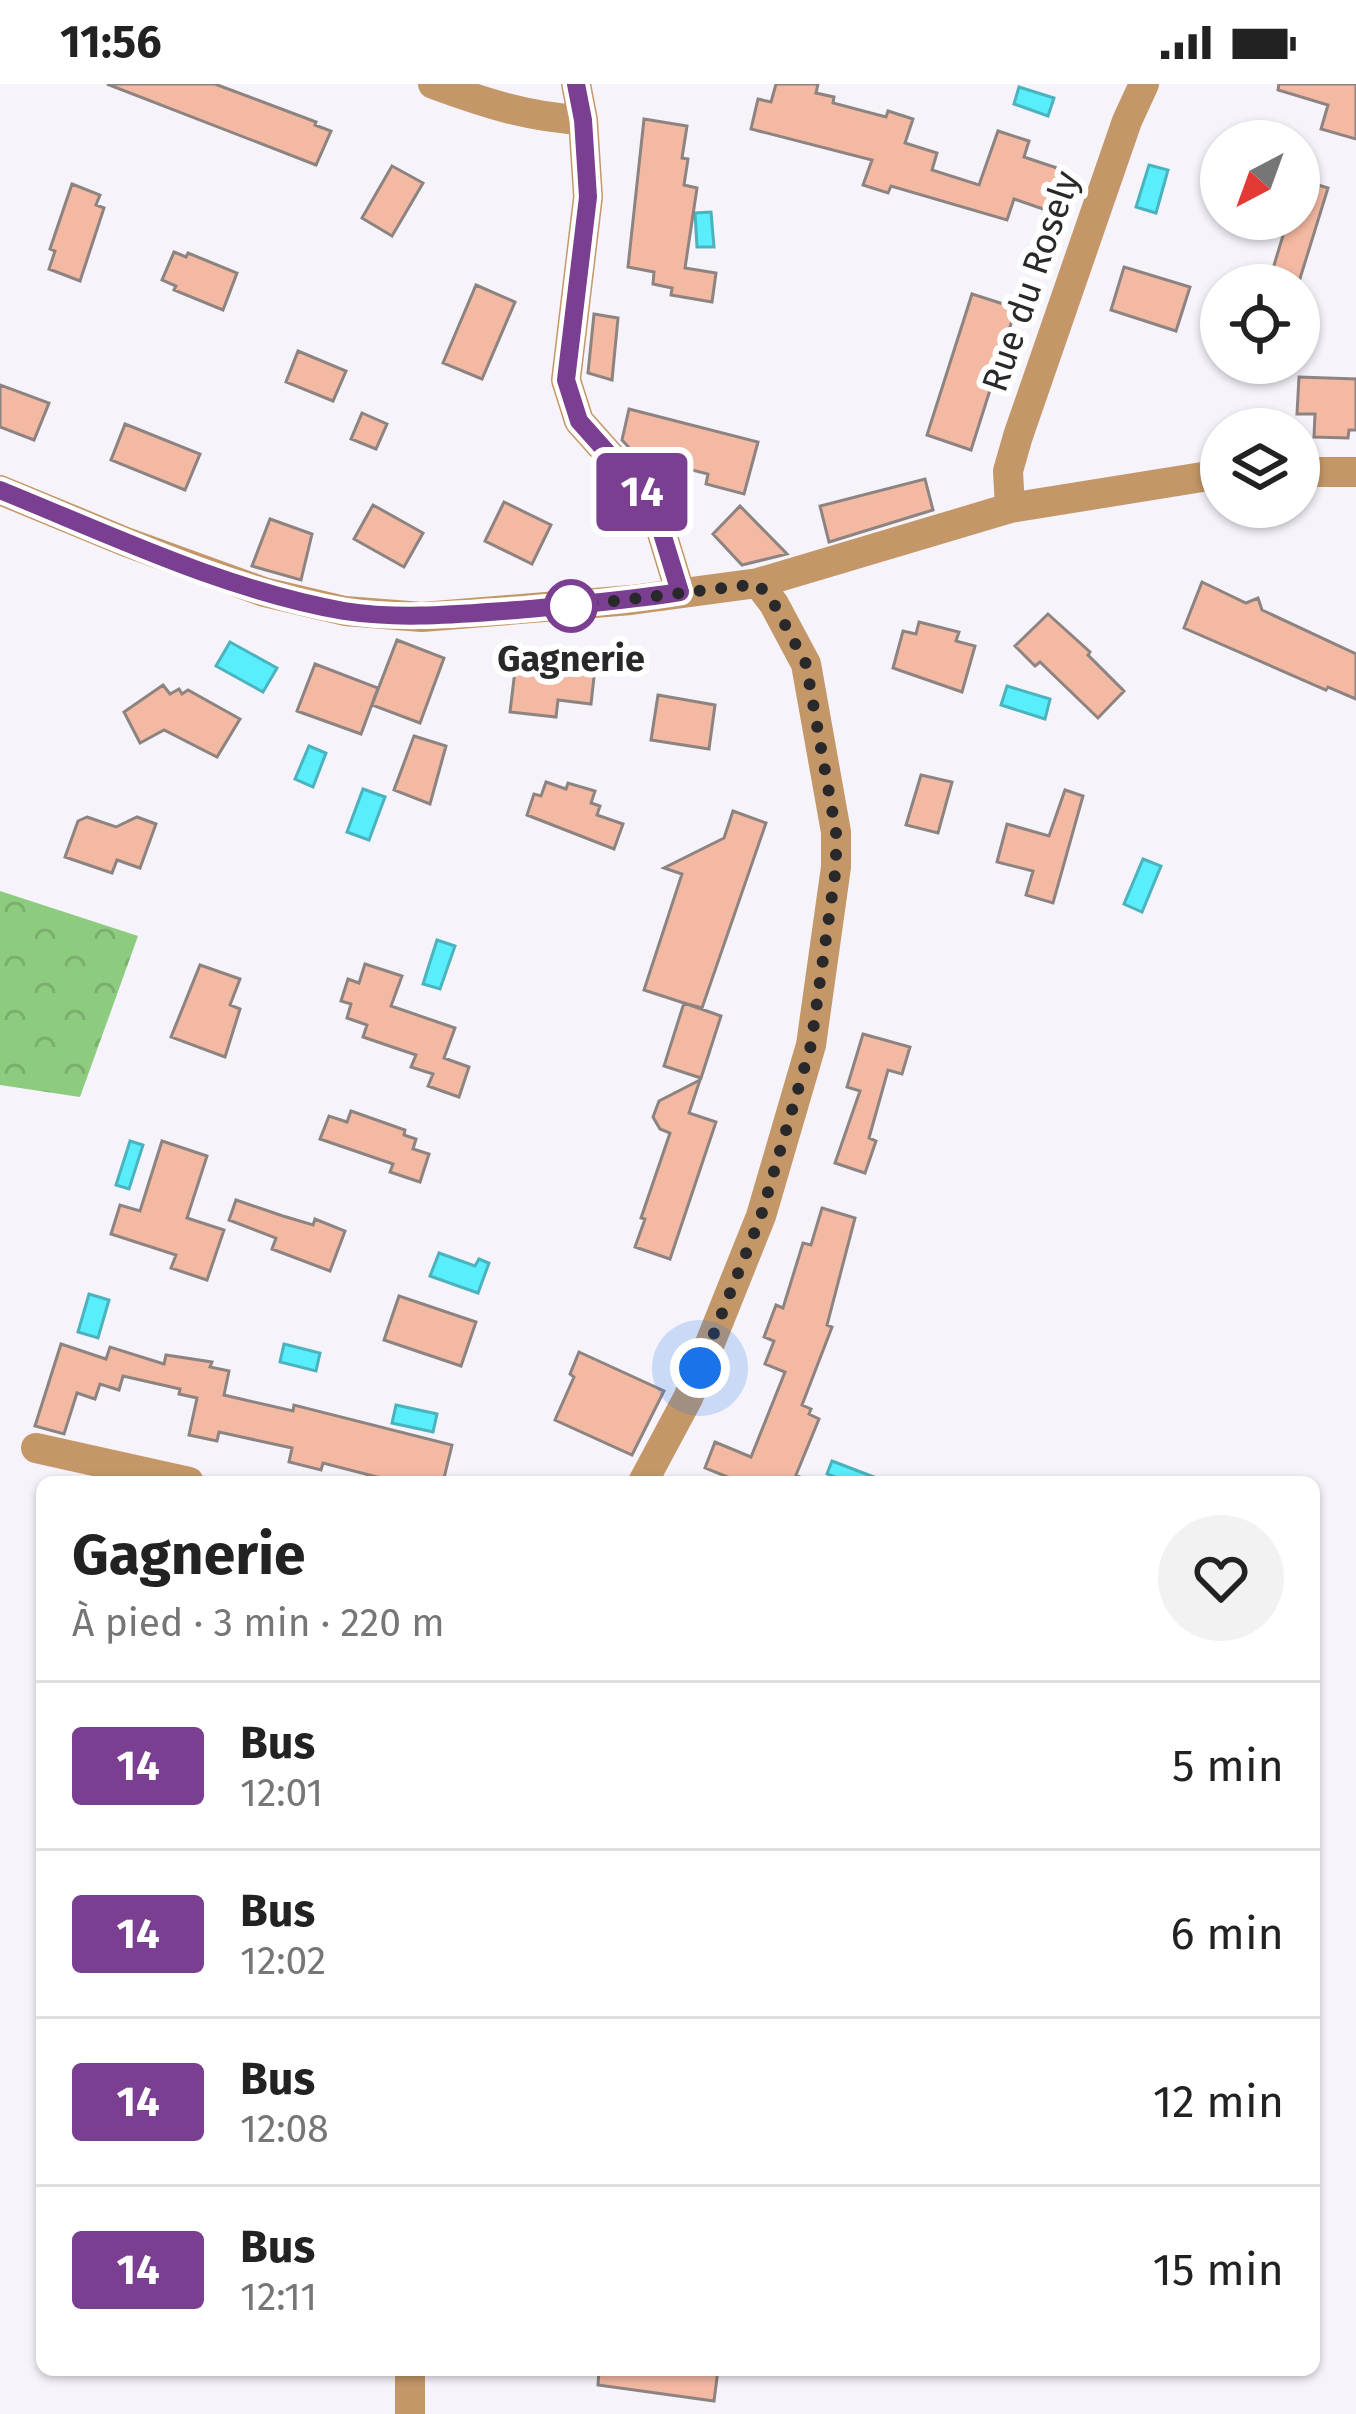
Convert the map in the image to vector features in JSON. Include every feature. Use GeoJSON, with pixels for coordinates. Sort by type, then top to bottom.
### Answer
{"type":"FeatureCollection","features":[{"type":"Feature","properties":{"kind":"street"},"geometry":{"type":"LineString","coordinates":[[433,84],[498,107],[583,120]]}},
{"type":"Feature","properties":{"kind":"street"},"geometry":{"type":"LineString","coordinates":[[576,84],[588,197],[566,380],[579,421],[653,504],[680,592]]}},
{"type":"Feature","properties":{"kind":"street","name":"Rue du Rosely"},"geometry":{"type":"LineString","coordinates":[[1010,508],[1008,471],[1018,436],[1126,121],[1144,84]]}},
{"type":"Feature","properties":{"kind":"street"},"geometry":{"type":"LineString","coordinates":[[1320,472],[1356,472]]}},
{"type":"Feature","properties":{"kind":"street"},"geometry":{"type":"LineString","coordinates":[[0,490],[263,592],[345,611],[422,617],[758,584],[1010,508],[1200,477]]}},
{"type":"Feature","properties":{"kind":"street"},"geometry":{"type":"LineString","coordinates":[[646,1476],[688,1398],[761,1216],[811,1045],[836,867],[836,832],[806,664],[758,584]]}},
{"type":"Feature","properties":{"kind":"street"},"geometry":{"type":"LineString","coordinates":[[36,1448],[162,1476]]}},
{"type":"Feature","properties":{"kind":"street"},"geometry":{"type":"LineString","coordinates":[[410,2376],[410,2414]]}},
{"type":"Feature","properties":{"kind":"green space"},"geometry":{"type":"Polygon","coordinates":[[[0,891],[138,936],[80,1097],[0,1085],[0,891]]]}},
{"type":"Feature","properties":{"kind":"water"},"geometry":{"type":"Polygon","coordinates":[[[1019,87],[1054,98],[1048,116],[1014,104],[1019,87]]]}},
{"type":"Feature","properties":{"kind":"water"},"geometry":{"type":"Polygon","coordinates":[[[1149,165],[1168,170],[1156,213],[1136,207],[1149,165]]]}},
{"type":"Feature","properties":{"kind":"water"},"geometry":{"type":"Polygon","coordinates":[[[711,212],[714,247],[697,247],[695,213],[711,212]]]}},
{"type":"Feature","properties":{"kind":"water"},"geometry":{"type":"Polygon","coordinates":[[[230,642],[277,668],[263,692],[216,666],[230,642]]]}},
{"type":"Feature","properties":{"kind":"water"},"geometry":{"type":"Polygon","coordinates":[[[1007,686],[1050,699],[1045,719],[1001,705],[1007,686]]]}},
{"type":"Feature","properties":{"kind":"water"},"geometry":{"type":"Polygon","coordinates":[[[309,746],[326,753],[313,787],[295,779],[309,746]]]}},
{"type":"Feature","properties":{"kind":"water"},"geometry":{"type":"Polygon","coordinates":[[[363,789],[385,797],[369,840],[347,832],[363,789]]]}},
{"type":"Feature","properties":{"kind":"water"},"geometry":{"type":"Polygon","coordinates":[[[1143,859],[1161,866],[1142,912],[1124,904],[1143,859]]]}},
{"type":"Feature","properties":{"kind":"water"},"geometry":{"type":"Polygon","coordinates":[[[437,940],[455,946],[440,989],[423,984],[437,940]]]}},
{"type":"Feature","properties":{"kind":"water"},"geometry":{"type":"Polygon","coordinates":[[[130,1141],[143,1145],[129,1189],[116,1185],[130,1141]]]}},
{"type":"Feature","properties":{"kind":"water"},"geometry":{"type":"Polygon","coordinates":[[[439,1253],[475,1266],[479,1259],[489,1263],[478,1293],[430,1276],[439,1253]]]}},
{"type":"Feature","properties":{"kind":"water"},"geometry":{"type":"Polygon","coordinates":[[[89,1294],[109,1300],[98,1338],[78,1332],[89,1294]]]}},
{"type":"Feature","properties":{"kind":"water"},"geometry":{"type":"Polygon","coordinates":[[[284,1344],[320,1353],[316,1371],[280,1362],[284,1344]]]}},
{"type":"Feature","properties":{"kind":"water"},"geometry":{"type":"Polygon","coordinates":[[[396,1405],[437,1414],[433,1432],[392,1423],[396,1405]]]}},
{"type":"Feature","properties":{"kind":"water"},"geometry":{"type":"Polygon","coordinates":[[[832,1461],[871,1476],[832,1476],[827,1474],[832,1461]]]}},
{"type":"Feature","properties":{"kind":"building"},"geometry":{"type":"Polygon","coordinates":[[[107,84],[215,84],[331,131],[316,165],[107,84]]]}},
{"type":"Feature","properties":{"kind":"building"},"geometry":{"type":"Polygon","coordinates":[[[776,84],[818,84],[816,93],[834,97],[833,103],[913,119],[905,143],[937,153],[932,170],[979,185],[998,131],[1029,141],[1024,157],[1060,169],[1046,210],[1014,199],[1007,220],[891,186],[888,193],[863,185],[872,160],[751,129],[758,99],[771,102],[776,84]]]}},
{"type":"Feature","properties":{"kind":"building"},"geometry":{"type":"Polygon","coordinates":[[[1279,84],[1356,84],[1356,139],[1321,129],[1328,105],[1278,90],[1279,84]]]}},
{"type":"Feature","properties":{"kind":"building"},"geometry":{"type":"Polygon","coordinates":[[[644,119],[687,126],[684,185],[697,188],[685,268],[716,273],[712,302],[671,295],[672,288],[653,284],[654,272],[628,267],[644,119]]]}},
{"type":"Feature","properties":{"kind":"building"},"geometry":{"type":"Polygon","coordinates":[[[392,166],[423,183],[392,236],[362,218],[392,166]]]}},
{"type":"Feature","properties":{"kind":"building"},"geometry":{"type":"Polygon","coordinates":[[[72,184],[100,195],[96,205],[104,208],[80,281],[49,269],[55,251],[50,249],[72,184]]]}},
{"type":"Feature","properties":{"kind":"building"},"geometry":{"type":"Polygon","coordinates":[[[1320,186],[1328,188],[1320,214],[1320,186]]]}},
{"type":"Feature","properties":{"kind":"building"},"geometry":{"type":"Polygon","coordinates":[[[1282,240],[1312,240],[1304,264],[1274,264],[1282,240]]]}},
{"type":"Feature","properties":{"kind":"building"},"geometry":{"type":"Polygon","coordinates":[[[174,252],[237,273],[223,310],[174,290],[176,286],[162,280],[174,252]]]}},
{"type":"Feature","properties":{"kind":"building"},"geometry":{"type":"Polygon","coordinates":[[[1124,267],[1190,287],[1176,331],[1111,310],[1124,267]]]}},
{"type":"Feature","properties":{"kind":"building"},"geometry":{"type":"Polygon","coordinates":[[[476,285],[515,302],[482,379],[443,363],[476,285]]]}},
{"type":"Feature","properties":{"kind":"building"},"geometry":{"type":"Polygon","coordinates":[[[972,294],[1016,308],[971,450],[927,435],[972,294]]]}},
{"type":"Feature","properties":{"kind":"building"},"geometry":{"type":"Polygon","coordinates":[[[594,314],[618,318],[612,380],[588,373],[594,314]]]}},
{"type":"Feature","properties":{"kind":"building"},"geometry":{"type":"Polygon","coordinates":[[[298,351],[346,371],[333,401],[286,382],[298,351]]]}},
{"type":"Feature","properties":{"kind":"building"},"geometry":{"type":"Polygon","coordinates":[[[1320,378],[1356,379],[1356,430],[1349,430],[1348,438],[1320,437],[1320,408],[1297,408],[1299,384],[1320,384],[1320,378]]]}},
{"type":"Feature","properties":{"kind":"building"},"geometry":{"type":"Polygon","coordinates":[[[0,385],[49,403],[34,440],[0,427],[0,385]]]}},
{"type":"Feature","properties":{"kind":"building"},"geometry":{"type":"Polygon","coordinates":[[[629,409],[758,442],[744,494],[706,484],[708,474],[637,456],[622,440],[629,409]]]}},
{"type":"Feature","properties":{"kind":"building"},"geometry":{"type":"Polygon","coordinates":[[[362,413],[387,424],[376,449],[351,439],[362,413]]]}},
{"type":"Feature","properties":{"kind":"building"},"geometry":{"type":"Polygon","coordinates":[[[125,424],[200,454],[185,490],[111,460],[125,424]]]}},
{"type":"Feature","properties":{"kind":"building"},"geometry":{"type":"Polygon","coordinates":[[[925,479],[933,510],[829,542],[820,506],[925,479]]]}},
{"type":"Feature","properties":{"kind":"building"},"geometry":{"type":"Polygon","coordinates":[[[504,502],[551,525],[532,564],[485,541],[504,502]]]}},
{"type":"Feature","properties":{"kind":"building"},"geometry":{"type":"Polygon","coordinates":[[[373,505],[423,533],[404,567],[354,539],[373,505]]]}},
{"type":"Feature","properties":{"kind":"building"},"geometry":{"type":"Polygon","coordinates":[[[740,506],[787,554],[742,565],[713,534],[740,506]]]}},
{"type":"Feature","properties":{"kind":"building"},"geometry":{"type":"Polygon","coordinates":[[[270,519],[312,534],[301,580],[252,566],[270,519]]]}},
{"type":"Feature","properties":{"kind":"building"},"geometry":{"type":"Polygon","coordinates":[[[1202,582],[1246,603],[1258,598],[1262,610],[1356,654],[1356,699],[1184,628],[1202,582]]]}},
{"type":"Feature","properties":{"kind":"building"},"geometry":{"type":"Polygon","coordinates":[[[1048,614],[1124,691],[1098,718],[1040,662],[1035,666],[1015,646],[1048,614]]]}},
{"type":"Feature","properties":{"kind":"building"},"geometry":{"type":"Polygon","coordinates":[[[919,622],[959,632],[956,641],[975,646],[962,692],[893,668],[903,631],[916,634],[919,622]]]}},
{"type":"Feature","properties":{"kind":"building"},"geometry":{"type":"Polygon","coordinates":[[[397,640],[444,658],[420,723],[372,705],[397,640]]]}},
{"type":"Feature","properties":{"kind":"building"},"geometry":{"type":"Polygon","coordinates":[[[541,661],[595,668],[591,704],[558,700],[556,717],[510,712],[516,662],[540,665],[541,661]]]}},
{"type":"Feature","properties":{"kind":"building"},"geometry":{"type":"Polygon","coordinates":[[[315,664],[378,688],[361,734],[297,711],[315,664]]]}},
{"type":"Feature","properties":{"kind":"building"},"geometry":{"type":"Polygon","coordinates":[[[163,685],[170,694],[188,690],[240,719],[217,757],[164,730],[140,743],[124,712],[163,685]]]}},
{"type":"Feature","properties":{"kind":"building"},"geometry":{"type":"Polygon","coordinates":[[[658,695],[715,705],[709,749],[651,740],[658,695]]]}},
{"type":"Feature","properties":{"kind":"building"},"geometry":{"type":"Polygon","coordinates":[[[414,736],[446,746],[430,804],[394,790],[414,736]]]}},
{"type":"Feature","properties":{"kind":"building"},"geometry":{"type":"Polygon","coordinates":[[[921,775],[952,782],[938,833],[906,825],[921,775]]]}},
{"type":"Feature","properties":{"kind":"building"},"geometry":{"type":"Polygon","coordinates":[[[546,782],[595,791],[591,803],[600,806],[597,815],[623,824],[614,849],[527,815],[534,794],[541,796],[546,782]]]}},
{"type":"Feature","properties":{"kind":"building"},"geometry":{"type":"Polygon","coordinates":[[[1065,790],[1083,796],[1053,903],[1026,895],[1033,871],[997,862],[1007,824],[1049,836],[1065,790]]]}},
{"type":"Feature","properties":{"kind":"building"},"geometry":{"type":"Polygon","coordinates":[[[733,811],[766,823],[702,1008],[644,990],[682,874],[664,868],[724,838],[733,811]]]}},
{"type":"Feature","properties":{"kind":"building"},"geometry":{"type":"Polygon","coordinates":[[[87,817],[116,827],[137,817],[156,824],[140,868],[117,860],[112,873],[65,857],[78,821],[87,817]]]}},
{"type":"Feature","properties":{"kind":"building"},"geometry":{"type":"Polygon","coordinates":[[[365,964],[402,976],[391,1006],[455,1028],[444,1058],[469,1067],[459,1097],[428,1086],[433,1074],[411,1067],[416,1055],[363,1037],[367,1025],[347,1018],[351,1004],[341,1001],[348,979],[359,983],[365,964]]]}},
{"type":"Feature","properties":{"kind":"building"},"geometry":{"type":"Polygon","coordinates":[[[200,965],[240,979],[230,1005],[240,1009],[225,1057],[171,1037],[200,965]]]}},
{"type":"Feature","properties":{"kind":"building"},"geometry":{"type":"Polygon","coordinates":[[[684,1003],[721,1016],[701,1078],[664,1066],[684,1003]]]}},
{"type":"Feature","properties":{"kind":"building"},"geometry":{"type":"Polygon","coordinates":[[[863,1034],[910,1047],[902,1074],[888,1070],[869,1138],[876,1141],[865,1173],[835,1163],[860,1091],[847,1087],[863,1034]]]}},
{"type":"Feature","properties":{"kind":"building"},"geometry":{"type":"Polygon","coordinates":[[[700,1080],[689,1113],[716,1122],[670,1259],[635,1247],[670,1133],[660,1129],[653,1117],[659,1101],[700,1080]]]}},
{"type":"Feature","properties":{"kind":"building"},"geometry":{"type":"Polygon","coordinates":[[[351,1111],[405,1130],[404,1135],[416,1139],[413,1149],[429,1154],[420,1182],[390,1172],[393,1164],[320,1139],[329,1116],[347,1122],[351,1111]]]}},
{"type":"Feature","properties":{"kind":"building"},"geometry":{"type":"Polygon","coordinates":[[[162,1141],[207,1156],[187,1218],[224,1230],[207,1280],[171,1268],[176,1255],[111,1234],[120,1205],[140,1211],[162,1141]]]}},
{"type":"Feature","properties":{"kind":"building"},"geometry":{"type":"Polygon","coordinates":[[[236,1200],[345,1231],[330,1271],[272,1249],[276,1238],[229,1220],[236,1200]]]}},
{"type":"Feature","properties":{"kind":"building"},"geometry":{"type":"Polygon","coordinates":[[[822,1208],[855,1218],[827,1325],[832,1327],[802,1405],[819,1419],[798,1476],[725,1476],[705,1468],[715,1442],[751,1457],[785,1372],[765,1364],[774,1341],[764,1337],[776,1305],[783,1308],[803,1243],[811,1245],[822,1208]]]}},
{"type":"Feature","properties":{"kind":"building"},"geometry":{"type":"Polygon","coordinates":[[[399,1296],[476,1322],[461,1366],[384,1340],[399,1296]]]}},
{"type":"Feature","properties":{"kind":"building"},"geometry":{"type":"Polygon","coordinates":[[[61,1344],[106,1359],[110,1347],[164,1364],[166,1355],[212,1362],[210,1367],[229,1371],[224,1395],[293,1411],[294,1405],[452,1445],[444,1476],[373,1476],[323,1463],[321,1470],[289,1462],[292,1448],[219,1432],[217,1441],[189,1435],[197,1398],[179,1394],[180,1389],[123,1376],[119,1390],[100,1384],[95,1399],[77,1393],[64,1434],[35,1426],[61,1344]]]}},
{"type":"Feature","properties":{"kind":"building"},"geometry":{"type":"Polygon","coordinates":[[[579,1352],[664,1391],[632,1455],[555,1420],[574,1377],[570,1374],[579,1352]]]}},
{"type":"Feature","properties":{"kind":"building"},"geometry":{"type":"Polygon","coordinates":[[[599,2376],[717,2376],[714,2401],[598,2385],[599,2376]]]}},
{"type":"Feature","properties":{"kind":"bus line","name":"14"},"geometry":{"type":"LineString","coordinates":[[0,490],[263,592],[345,611],[422,617],[680,592],[653,504],[579,421],[566,380],[588,197],[576,84]]}},
{"type":"Feature","properties":{"kind":"place","name":"Gagnerie"},"geometry":{"type":"Point","coordinates":[571,606]}},
{"type":"Feature","properties":{"kind":"route"},"geometry":{"type":"LineString","coordinates":[[571,606],[758,584],[806,664],[836,832],[836,867],[811,1045],[761,1216],[700,1368]]}}]}
